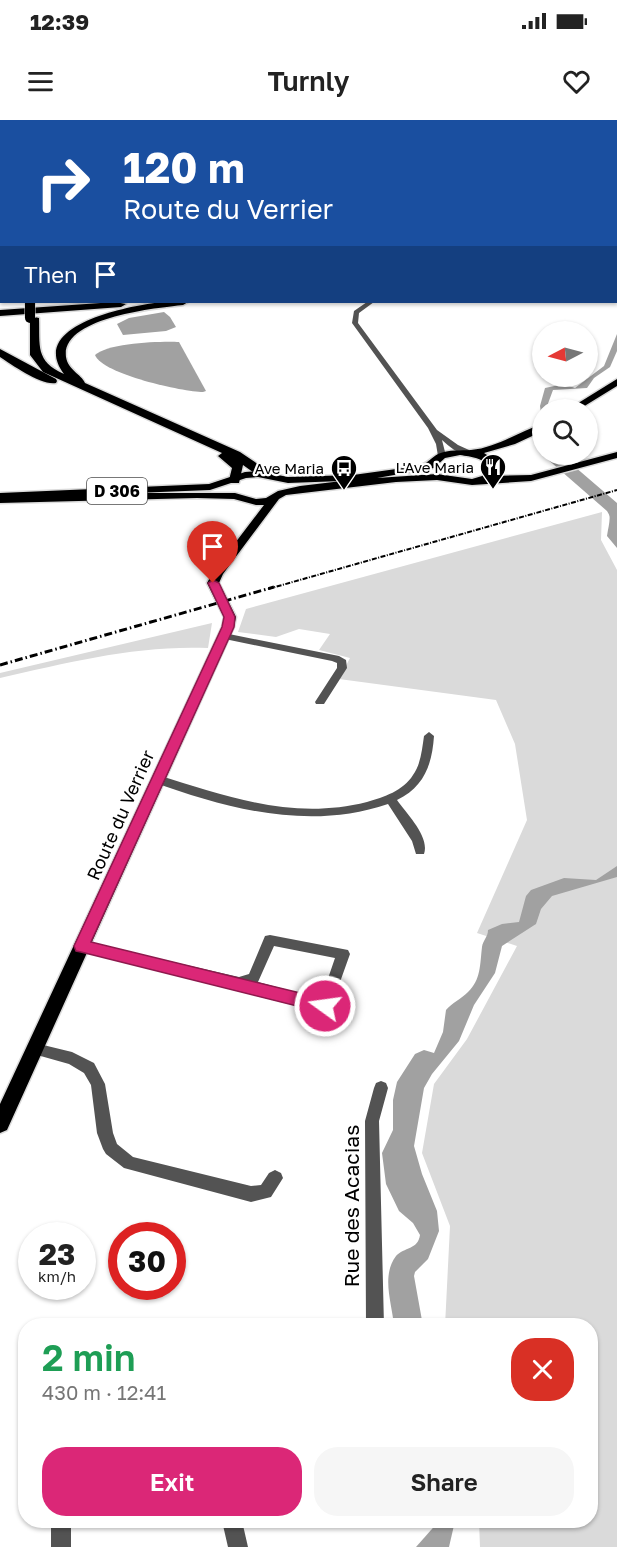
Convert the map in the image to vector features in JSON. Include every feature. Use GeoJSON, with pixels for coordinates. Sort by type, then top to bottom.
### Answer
{"type":"FeatureCollection","features":[{"type":"Feature","properties":{"kind":"highway"},"geometry":{"type":"LineString","coordinates":[[0,307],[30,303],[34,346],[39,362],[47,370],[69,382],[97,392],[236,455],[264,474]]}},
{"type":"Feature","properties":{"kind":"highway"},"geometry":{"type":"LineString","coordinates":[[0,313],[140,303]]}},
{"type":"Feature","properties":{"kind":"highway"},"geometry":{"type":"LineString","coordinates":[[97,392],[72,376],[63,366],[61,352],[71,335],[94,321],[117,313],[177,303]]}},
{"type":"Feature","properties":{"kind":"highway"},"geometry":{"type":"LineString","coordinates":[[32,318],[29,346],[33,360],[43,371],[71,389]]}},
{"type":"Feature","properties":{"kind":"highway"},"geometry":{"type":"LineString","coordinates":[[0,352],[29,371],[71,389],[136,422],[225,457],[238,467],[234,480]]}},
{"type":"Feature","properties":{"kind":"main road"},"geometry":{"type":"LineString","coordinates":[[590,399],[617,383]]}},
{"type":"Feature","properties":{"kind":"main road"},"geometry":{"type":"LineString","coordinates":[[593,399],[617,383]]}},
{"type":"Feature","properties":{"kind":"main road"},"geometry":{"type":"LineString","coordinates":[[252,530],[254,518],[251,512],[230,490],[234,480],[251,474],[322,480],[373,476],[419,469],[439,459],[511,442],[532,432]]}},
{"type":"Feature","properties":{"kind":"main road"},"geometry":{"type":"LineString","coordinates":[[480,480],[493,472],[493,464],[500,455],[532,439]]}},
{"type":"Feature","properties":{"kind":"main road"},"geometry":{"type":"LineString","coordinates":[[469,452],[521,474],[551,473]]}},
{"type":"Feature","properties":{"kind":"main road"},"geometry":{"type":"LineString","coordinates":[[439,459],[437,470],[447,477],[463,482],[522,479],[617,455]]}},
{"type":"Feature","properties":{"kind":"main road"},"geometry":{"type":"LineString","coordinates":[[236,497],[256,502],[278,496],[396,479],[447,477]]}},
{"type":"Feature","properties":{"kind":"main road"},"geometry":{"type":"LineString","coordinates":[[278,478],[284,485],[278,496]]}},
{"type":"Feature","properties":{"kind":"main road","name":"D 306"},"geometry":{"type":"LineString","coordinates":[[0,498],[193,488],[234,480]]}},
{"type":"Feature","properties":{"kind":"main road","name":"D 306"},"geometry":{"type":"LineString","coordinates":[[0,498],[93,499],[176,494],[236,497]]}},
{"type":"Feature","properties":{"kind":"main road","name":"Route du Verrier"},"geometry":{"type":"LineString","coordinates":[[0,1124],[224,636],[230,617],[213,583],[217,574],[278,496]]}},
{"type":"Feature","properties":{"kind":"street"},"geometry":{"type":"LineString","coordinates":[[370,303],[356,312],[355,323],[432,428],[440,444],[439,459]]}},
{"type":"Feature","properties":{"kind":"street"},"geometry":{"type":"LineString","coordinates":[[432,428],[452,445],[469,452]]}},
{"type":"Feature","properties":{"kind":"street"},"geometry":{"type":"LineString","coordinates":[[224,636],[335,658],[342,663],[342,668],[320,702]]}},
{"type":"Feature","properties":{"kind":"street"},"geometry":{"type":"LineString","coordinates":[[157,779],[206,797],[250,807],[295,814],[333,812],[391,800],[409,789],[422,772],[428,758],[429,736]]}},
{"type":"Feature","properties":{"kind":"street"},"geometry":{"type":"LineString","coordinates":[[391,800],[418,840],[420,851]]}},
{"type":"Feature","properties":{"kind":"street"},"geometry":{"type":"LineString","coordinates":[[81,946],[325,1006],[343,954],[270,940],[254,978],[239,983]]}},
{"type":"Feature","properties":{"kind":"street"},"geometry":{"type":"LineString","coordinates":[[34,1049],[72,1058],[89,1068],[98,1084],[105,1133],[111,1149],[129,1163],[251,1194],[265,1192],[275,1178]]}},
{"type":"Feature","properties":{"kind":"street","name":"Rue des Acacias"},"geometry":{"type":"LineString","coordinates":[[375,1318],[372,1121],[381,1088]]}},
{"type":"Feature","properties":{"kind":"street"},"geometry":{"type":"LineString","coordinates":[[61,1528],[61,1547]]}},
{"type":"Feature","properties":{"kind":"street"},"geometry":{"type":"LineString","coordinates":[[236,1528],[238,1547]]}},
{"type":"Feature","properties":{"kind":"shaded area"},"geometry":{"type":"Polygon","coordinates":[[[164,312],[176,327],[166,331],[123,335],[117,324],[129,318],[164,312]]]}},
{"type":"Feature","properties":{"kind":"shaded area"},"geometry":{"type":"Polygon","coordinates":[[[617,334],[617,351],[610,367],[598,375],[598,371],[604,366],[617,334]]]}},
{"type":"Feature","properties":{"kind":"shaded area"},"geometry":{"type":"Polygon","coordinates":[[[179,342],[206,391],[179,389],[144,381],[112,369],[95,355],[123,345],[179,342]]]}},
{"type":"Feature","properties":{"kind":"shaded area"},"geometry":{"type":"Polygon","coordinates":[[[588,387],[553,390],[550,399],[542,399],[545,388],[588,387]]]}},
{"type":"Feature","properties":{"kind":"shaded area"},"geometry":{"type":"Polygon","coordinates":[[[609,500],[617,507],[617,548],[607,536],[609,513],[601,502],[609,500]]]}},
{"type":"Feature","properties":{"kind":"shaded area"},"geometry":{"type":"Polygon","coordinates":[[[602,512],[601,540],[617,570],[617,1547],[480,1547],[479,1528],[598,1528],[598,1318],[445,1318],[450,1226],[422,1153],[434,1084],[467,1039],[517,946],[477,933],[527,820],[515,744],[496,700],[339,679],[350,658],[319,650],[330,634],[299,629],[276,637],[238,632],[246,609],[602,512]]]}},
{"type":"Feature","properties":{"kind":"shaded area"},"geometry":{"type":"Polygon","coordinates":[[[212,623],[208,648],[130,652],[0,678],[0,673],[212,623]]]}},
{"type":"Feature","properties":{"kind":"shaded area"},"geometry":{"type":"Polygon","coordinates":[[[617,866],[617,877],[552,896],[541,909],[536,924],[502,946],[495,973],[474,1005],[459,1041],[432,1074],[424,1088],[414,1146],[437,1211],[439,1231],[428,1259],[414,1276],[422,1318],[393,1318],[389,1272],[396,1256],[414,1246],[420,1235],[413,1223],[399,1211],[386,1184],[382,1153],[393,1130],[393,1100],[397,1082],[415,1054],[424,1050],[434,1053],[443,1032],[446,1010],[468,992],[475,982],[488,930],[502,924],[519,922],[526,896],[531,890],[564,878],[596,880],[617,866]]]}},
{"type":"Feature","properties":{"kind":"shaded area"},"geometry":{"type":"Polygon","coordinates":[[[433,1528],[453,1528],[449,1547],[416,1547],[433,1528]]]}},
{"type":"Feature","properties":{"kind":"waterway"},"geometry":{"type":"LineString","coordinates":[[563,465],[614,509],[617,515]]}},
{"type":"Feature","properties":{"kind":"railway"},"geometry":{"type":"LineString","coordinates":[[268,589],[617,490]]}},
{"type":"Feature","properties":{"kind":"railway"},"geometry":{"type":"LineString","coordinates":[[0,665],[274,587]]}},
{"type":"Feature","properties":{"kind":"place","name":"L'Ave Maria"},"geometry":{"type":"Point","coordinates":[493,490]}},
{"type":"Feature","properties":{"kind":"place","name":"Ave Maria"},"geometry":{"type":"Point","coordinates":[344,491]}},
{"type":"Feature","properties":{"kind":"route"},"geometry":{"type":"LineString","coordinates":[[213,583],[230,617],[228,627],[81,946],[325,1006]]}}]}
